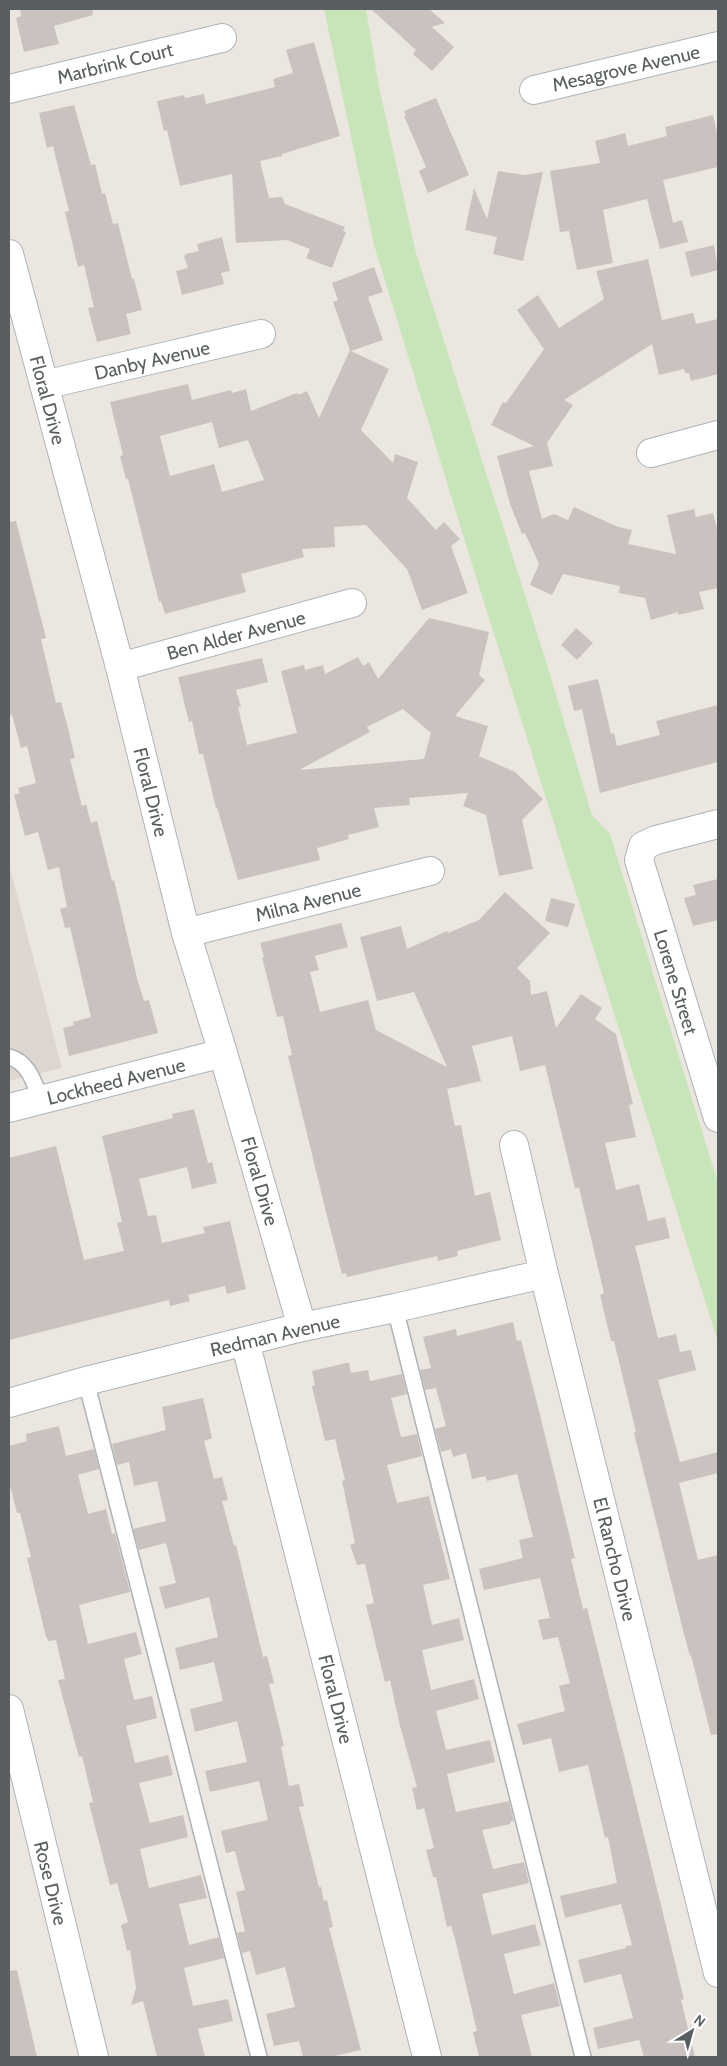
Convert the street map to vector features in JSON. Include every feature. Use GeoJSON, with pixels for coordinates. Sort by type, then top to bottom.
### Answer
{"type":"FeatureCollection","features":[{"type":"Feature","properties":{"kind":"street","name":"Marbrink Court"},"geometry":{"type":"LineString","coordinates":[[9,89],[222,38]]}},
{"type":"Feature","properties":{"kind":"street","name":"Mesagrove Avenue"},"geometry":{"type":"LineString","coordinates":[[534,90],[718,46]]}},
{"type":"Feature","properties":{"kind":"street","name":"Floral Drive"},"geometry":{"type":"LineString","coordinates":[[9,254],[120,667],[186,933],[223,1053],[302,1326]]}},
{"type":"Feature","properties":{"kind":"street","name":"Danby Avenue"},"geometry":{"type":"LineString","coordinates":[[44,385],[261,334]]}},
{"type":"Feature","properties":{"kind":"street"},"geometry":{"type":"LineString","coordinates":[[651,452],[718,435]]}},
{"type":"Feature","properties":{"kind":"street","name":"Ben Alder Avenue"},"geometry":{"type":"LineString","coordinates":[[120,667],[352,603]]}},
{"type":"Feature","properties":{"kind":"street","name":"Lorene Street"},"geometry":{"type":"LineString","coordinates":[[718,824],[656,840],[643,846],[639,860],[718,1118]]}},
{"type":"Feature","properties":{"kind":"street","name":"Milna Avenue"},"geometry":{"type":"LineString","coordinates":[[186,933],[430,870]]}},
{"type":"Feature","properties":{"kind":"street","name":"Lockheed Avenue"},"geometry":{"type":"LineString","coordinates":[[9,1108],[223,1053]]}},
{"type":"Feature","properties":{"kind":"street","name":"El Rancho Drive"},"geometry":{"type":"LineString","coordinates":[[514,1145],[544,1274],[718,1973]]}},
{"type":"Feature","properties":{"kind":"street","name":"Redman Avenue"},"geometry":{"type":"LineString","coordinates":[[9,1403],[86,1381],[302,1326],[395,1308],[544,1274]]}},
{"type":"Feature","properties":{"kind":"street","name":"Floral Drive"},"geometry":{"type":"LineString","coordinates":[[245,1341],[427,2057]]}},
{"type":"Feature","properties":{"kind":"street","name":"Rose Drive"},"geometry":{"type":"LineString","coordinates":[[9,1709],[94,2057]]}},
{"type":"Feature","properties":{"kind":"lane"},"geometry":{"type":"LineString","coordinates":[[9,1057],[14,1058],[30,1070],[41,1100]]}},
{"type":"Feature","properties":{"kind":"lane"},"geometry":{"type":"LineString","coordinates":[[395,1308],[583,2057]]}},
{"type":"Feature","properties":{"kind":"lane"},"geometry":{"type":"LineString","coordinates":[[86,1381],[258,2057]]}},
{"type":"Feature","properties":{"kind":"shaded area"},"geometry":{"type":"Polygon","coordinates":[[[9,864],[62,1068],[9,1081],[9,864]]]}},
{"type":"Feature","properties":{"kind":"green space"},"geometry":{"type":"Polygon","coordinates":[[[324,9],[366,9],[379,87],[416,253],[545,658],[592,815],[610,834],[718,1183],[718,1342],[476,577],[374,245],[324,9]]]}},
{"type":"Feature","properties":{"kind":"building"},"geometry":{"type":"Polygon","coordinates":[[[20,9],[92,9],[93,15],[54,26],[59,44],[24,52],[16,18],[21,16],[20,9]]]}},
{"type":"Feature","properties":{"kind":"building"},"geometry":{"type":"Polygon","coordinates":[[[371,9],[429,9],[445,23],[432,27],[454,47],[432,71],[413,54],[416,50],[371,9]]]}},
{"type":"Feature","properties":{"kind":"building"},"geometry":{"type":"Polygon","coordinates":[[[314,42],[340,136],[282,154],[282,156],[260,161],[269,198],[282,197],[285,204],[345,227],[343,231],[346,232],[332,268],[306,258],[310,249],[287,240],[236,243],[232,174],[180,186],[167,130],[164,131],[157,101],[184,95],[185,98],[204,94],[206,104],[275,87],[273,79],[293,73],[286,50],[314,42]]]}},
{"type":"Feature","properties":{"kind":"building"},"geometry":{"type":"Polygon","coordinates":[[[436,98],[469,175],[428,193],[419,171],[426,167],[404,116],[406,115],[404,111],[436,98]]]}},
{"type":"Feature","properties":{"kind":"building"},"geometry":{"type":"Polygon","coordinates":[[[74,105],[91,165],[95,164],[102,194],[105,193],[113,224],[118,223],[142,310],[126,314],[131,334],[97,342],[88,308],[94,307],[84,265],[78,267],[65,212],[69,211],[53,146],[47,148],[39,113],[74,105]]]}},
{"type":"Feature","properties":{"kind":"building"},"geometry":{"type":"Polygon","coordinates":[[[713,115],[718,137],[718,167],[663,180],[673,223],[682,220],[688,242],[660,249],[647,199],[603,210],[613,263],[577,270],[569,231],[560,232],[550,171],[600,163],[595,141],[625,133],[628,146],[667,136],[665,127],[713,115]]]}},
{"type":"Feature","properties":{"kind":"building"},"geometry":{"type":"Polygon","coordinates":[[[498,171],[525,175],[543,172],[523,261],[493,254],[497,237],[465,230],[474,188],[487,219],[498,171]]]}},
{"type":"Feature","properties":{"kind":"building"},"geometry":{"type":"Polygon","coordinates":[[[222,237],[230,271],[221,273],[224,284],[182,295],[176,271],[188,268],[184,256],[199,251],[197,244],[222,237]]]}},
{"type":"Feature","properties":{"kind":"building"},"geometry":{"type":"Polygon","coordinates":[[[714,245],[718,270],[691,277],[685,252],[714,245]]]}},
{"type":"Feature","properties":{"kind":"building"},"geometry":{"type":"Polygon","coordinates":[[[648,259],[662,320],[693,313],[696,324],[718,319],[718,374],[691,381],[689,373],[685,373],[684,369],[659,375],[652,344],[564,400],[573,405],[547,443],[553,466],[529,471],[542,519],[554,514],[568,520],[574,507],[618,527],[632,530],[628,544],[676,554],[667,515],[694,509],[696,517],[713,513],[718,533],[718,588],[699,592],[704,609],[678,615],[678,612],[651,620],[645,598],[619,593],[620,586],[563,574],[552,595],[530,585],[539,564],[525,533],[522,534],[510,504],[497,456],[534,446],[491,425],[503,402],[506,403],[544,349],[517,310],[538,295],[559,328],[604,299],[596,271],[648,259]]]}},
{"type":"Feature","properties":{"kind":"building"},"geometry":{"type":"Polygon","coordinates":[[[374,267],[383,292],[368,297],[383,340],[351,351],[389,369],[361,430],[393,463],[395,454],[418,462],[407,498],[436,530],[444,522],[460,539],[451,546],[468,593],[422,610],[407,569],[366,525],[334,527],[335,547],[302,549],[304,557],[241,574],[246,592],[165,614],[161,601],[159,602],[128,479],[126,479],[120,456],[123,455],[110,402],[188,384],[192,400],[231,390],[232,393],[246,389],[251,411],[307,391],[319,418],[350,350],[333,302],[338,300],[332,283],[374,267]],[[212,422],[160,436],[170,476],[214,464],[222,492],[264,480],[248,440],[219,448],[212,422]]]}},
{"type":"Feature","properties":{"kind":"building"},"geometry":{"type":"Polygon","coordinates":[[[16,521],[46,638],[41,639],[56,703],[61,702],[75,758],[70,759],[82,806],[86,804],[91,823],[97,821],[112,881],[114,880],[138,982],[144,1001],[149,1000],[158,1033],[69,1056],[63,1028],[74,1025],[73,1022],[91,1017],[70,927],[65,928],[60,909],[67,907],[59,867],[48,870],[38,832],[25,836],[14,795],[20,793],[18,788],[36,783],[27,746],[21,748],[12,715],[9,716],[9,522],[16,521]]]}},
{"type":"Feature","properties":{"kind":"building"},"geometry":{"type":"Polygon","coordinates":[[[429,618],[489,632],[479,675],[485,680],[455,716],[488,726],[479,756],[515,772],[543,799],[522,820],[533,869],[499,876],[486,815],[463,806],[468,793],[409,798],[410,805],[374,808],[379,827],[348,835],[349,839],[317,848],[320,860],[238,880],[216,808],[203,754],[199,754],[192,721],[189,722],[178,677],[262,658],[268,682],[236,690],[241,707],[238,707],[247,745],[297,733],[281,671],[304,665],[305,670],[323,665],[325,674],[358,657],[363,666],[369,662],[378,679],[429,618]],[[403,709],[367,727],[370,732],[299,770],[424,759],[431,733],[403,709]]]}},
{"type":"Feature","properties":{"kind":"building"},"geometry":{"type":"Polygon","coordinates":[[[576,628],[593,643],[577,660],[561,645],[576,628]]]}},
{"type":"Feature","properties":{"kind":"building"},"geometry":{"type":"Polygon","coordinates":[[[598,679],[611,734],[614,733],[617,746],[660,735],[656,721],[718,705],[718,762],[600,793],[582,709],[574,711],[568,686],[598,679]]]}},
{"type":"Feature","properties":{"kind":"building"},"geometry":{"type":"Polygon","coordinates":[[[718,879],[718,920],[693,926],[684,898],[696,895],[693,885],[718,879]]]}},
{"type":"Feature","properties":{"kind":"building"},"geometry":{"type":"Polygon","coordinates":[[[505,892],[550,933],[517,968],[530,981],[531,995],[547,991],[556,1028],[581,994],[602,1008],[595,1019],[616,1034],[633,1104],[629,1105],[636,1137],[605,1143],[616,1190],[639,1184],[648,1221],[665,1217],[670,1238],[635,1246],[658,1338],[676,1334],[680,1352],[691,1350],[696,1370],[658,1380],[680,1462],[718,1452],[718,1473],[679,1483],[698,1560],[718,1555],[718,1734],[711,1735],[684,1634],[634,1433],[636,1432],[614,1341],[611,1341],[600,1295],[604,1293],[579,1188],[575,1188],[545,1065],[520,1071],[512,1036],[472,1046],[481,1081],[447,1089],[455,1126],[461,1125],[475,1196],[490,1192],[501,1240],[457,1251],[458,1256],[438,1261],[437,1256],[347,1277],[346,1273],[342,1274],[328,1220],[288,1056],[292,1055],[283,1016],[277,1017],[260,943],[341,923],[348,947],[315,956],[319,970],[310,972],[320,1012],[368,1000],[376,1030],[447,1067],[414,992],[377,1001],[360,937],[401,926],[407,949],[447,931],[448,933],[479,920],[505,892]]]}},
{"type":"Feature","properties":{"kind":"building"},"geometry":{"type":"Polygon","coordinates":[[[551,898],[575,904],[568,927],[545,921],[551,898]]]}},
{"type":"Feature","properties":{"kind":"building"},"geometry":{"type":"Polygon","coordinates":[[[194,1109],[208,1163],[212,1162],[217,1183],[192,1189],[187,1167],[139,1179],[148,1216],[156,1215],[162,1243],[205,1233],[203,1227],[230,1221],[246,1289],[227,1294],[225,1286],[188,1295],[190,1301],[170,1306],[169,1300],[9,1340],[9,1158],[56,1146],[84,1260],[124,1251],[117,1223],[122,1222],[102,1136],[173,1118],[172,1114],[194,1109]]]}},
{"type":"Feature","properties":{"kind":"building"},"geometry":{"type":"Polygon","coordinates":[[[513,1322],[517,1341],[521,1340],[540,1415],[575,1558],[571,1559],[583,1609],[587,1608],[630,1779],[684,1999],[681,2000],[695,2057],[644,2057],[639,2040],[598,2049],[593,2028],[633,2018],[621,1974],[584,1983],[578,1960],[632,1945],[621,1904],[565,1918],[560,1896],[617,1883],[608,1837],[605,1838],[588,1765],[559,1772],[551,1738],[523,1745],[517,1724],[565,1711],[559,1686],[570,1683],[558,1637],[543,1640],[538,1620],[550,1618],[540,1578],[484,1590],[479,1569],[523,1558],[519,1540],[533,1537],[517,1474],[487,1481],[485,1476],[472,1479],[466,1453],[453,1457],[451,1449],[441,1452],[435,1429],[446,1426],[436,1388],[425,1390],[420,1370],[431,1368],[423,1337],[456,1329],[457,1336],[513,1322]]]}},
{"type":"Feature","properties":{"kind":"building"},"geometry":{"type":"Polygon","coordinates":[[[349,1363],[351,1373],[368,1370],[370,1381],[402,1374],[407,1394],[391,1398],[401,1437],[417,1434],[422,1456],[387,1465],[397,1503],[429,1496],[450,1579],[423,1585],[432,1625],[459,1618],[464,1640],[422,1650],[431,1690],[474,1679],[479,1699],[436,1711],[446,1750],[490,1740],[495,1762],[447,1774],[456,1812],[509,1801],[514,1821],[510,1822],[510,1824],[482,1830],[493,1869],[524,1862],[529,1883],[482,1894],[492,1935],[535,1924],[541,1945],[504,1954],[514,1994],[554,1983],[560,2006],[521,2015],[532,2057],[479,2057],[473,2032],[477,2031],[455,1939],[451,1926],[447,1927],[436,1877],[433,1877],[426,1850],[434,1848],[424,1808],[417,1810],[412,1788],[417,1787],[400,1726],[390,1680],[385,1682],[366,1605],[374,1603],[365,1564],[357,1565],[350,1545],[355,1543],[342,1481],[345,1480],[335,1439],[325,1441],[312,1386],[315,1385],[312,1371],[349,1363]]]}},
{"type":"Feature","properties":{"kind":"building"},"geometry":{"type":"Polygon","coordinates":[[[203,1398],[212,1438],[204,1441],[214,1479],[222,1477],[228,1500],[222,1501],[234,1546],[236,1545],[263,1657],[267,1656],[274,1683],[269,1684],[284,1746],[281,1747],[289,1786],[299,1784],[304,1806],[299,1807],[319,1887],[321,1887],[324,1901],[327,1900],[333,1927],[329,1928],[361,2050],[330,2057],[303,2057],[299,2041],[274,2046],[266,2014],[295,2007],[285,1967],[256,1975],[250,1951],[242,1953],[237,1933],[245,1931],[236,1892],[245,1890],[235,1851],[226,1853],[221,1831],[268,1820],[259,1781],[210,1792],[205,1771],[247,1762],[237,1721],[195,1732],[190,1709],[223,1701],[214,1662],[180,1670],[175,1648],[218,1637],[209,1597],[165,1609],[159,1587],[176,1583],[166,1543],[139,1550],[133,1529],[166,1521],[157,1481],[134,1486],[129,1462],[117,1465],[112,1444],[166,1430],[162,1407],[203,1398]]]}},
{"type":"Feature","properties":{"kind":"building"},"geometry":{"type":"Polygon","coordinates":[[[59,1426],[66,1456],[94,1449],[99,1469],[78,1475],[88,1514],[106,1509],[112,1534],[115,1533],[130,1592],[79,1605],[88,1644],[136,1632],[142,1654],[124,1659],[134,1700],[152,1696],[157,1718],[126,1726],[135,1763],[168,1755],[173,1775],[139,1783],[150,1823],[183,1815],[188,1837],[140,1849],[149,1888],[201,1875],[207,1898],[179,1904],[189,1945],[219,1937],[224,1958],[184,1968],[193,2006],[228,1999],[233,2021],[198,2029],[205,2057],[157,2057],[143,2001],[131,2005],[136,1988],[130,1950],[127,1951],[121,1925],[128,1922],[117,1883],[110,1885],[89,1803],[93,1802],[82,1756],[79,1757],[58,1680],[65,1679],[56,1640],[49,1641],[46,1637],[27,1558],[31,1557],[20,1513],[17,1513],[9,1482],[9,1446],[27,1441],[26,1434],[59,1426]]]}},
{"type":"Feature","properties":{"kind":"building"},"geometry":{"type":"Polygon","coordinates":[[[17,1970],[37,2057],[9,2057],[9,1971],[17,1970]]]}}]}
